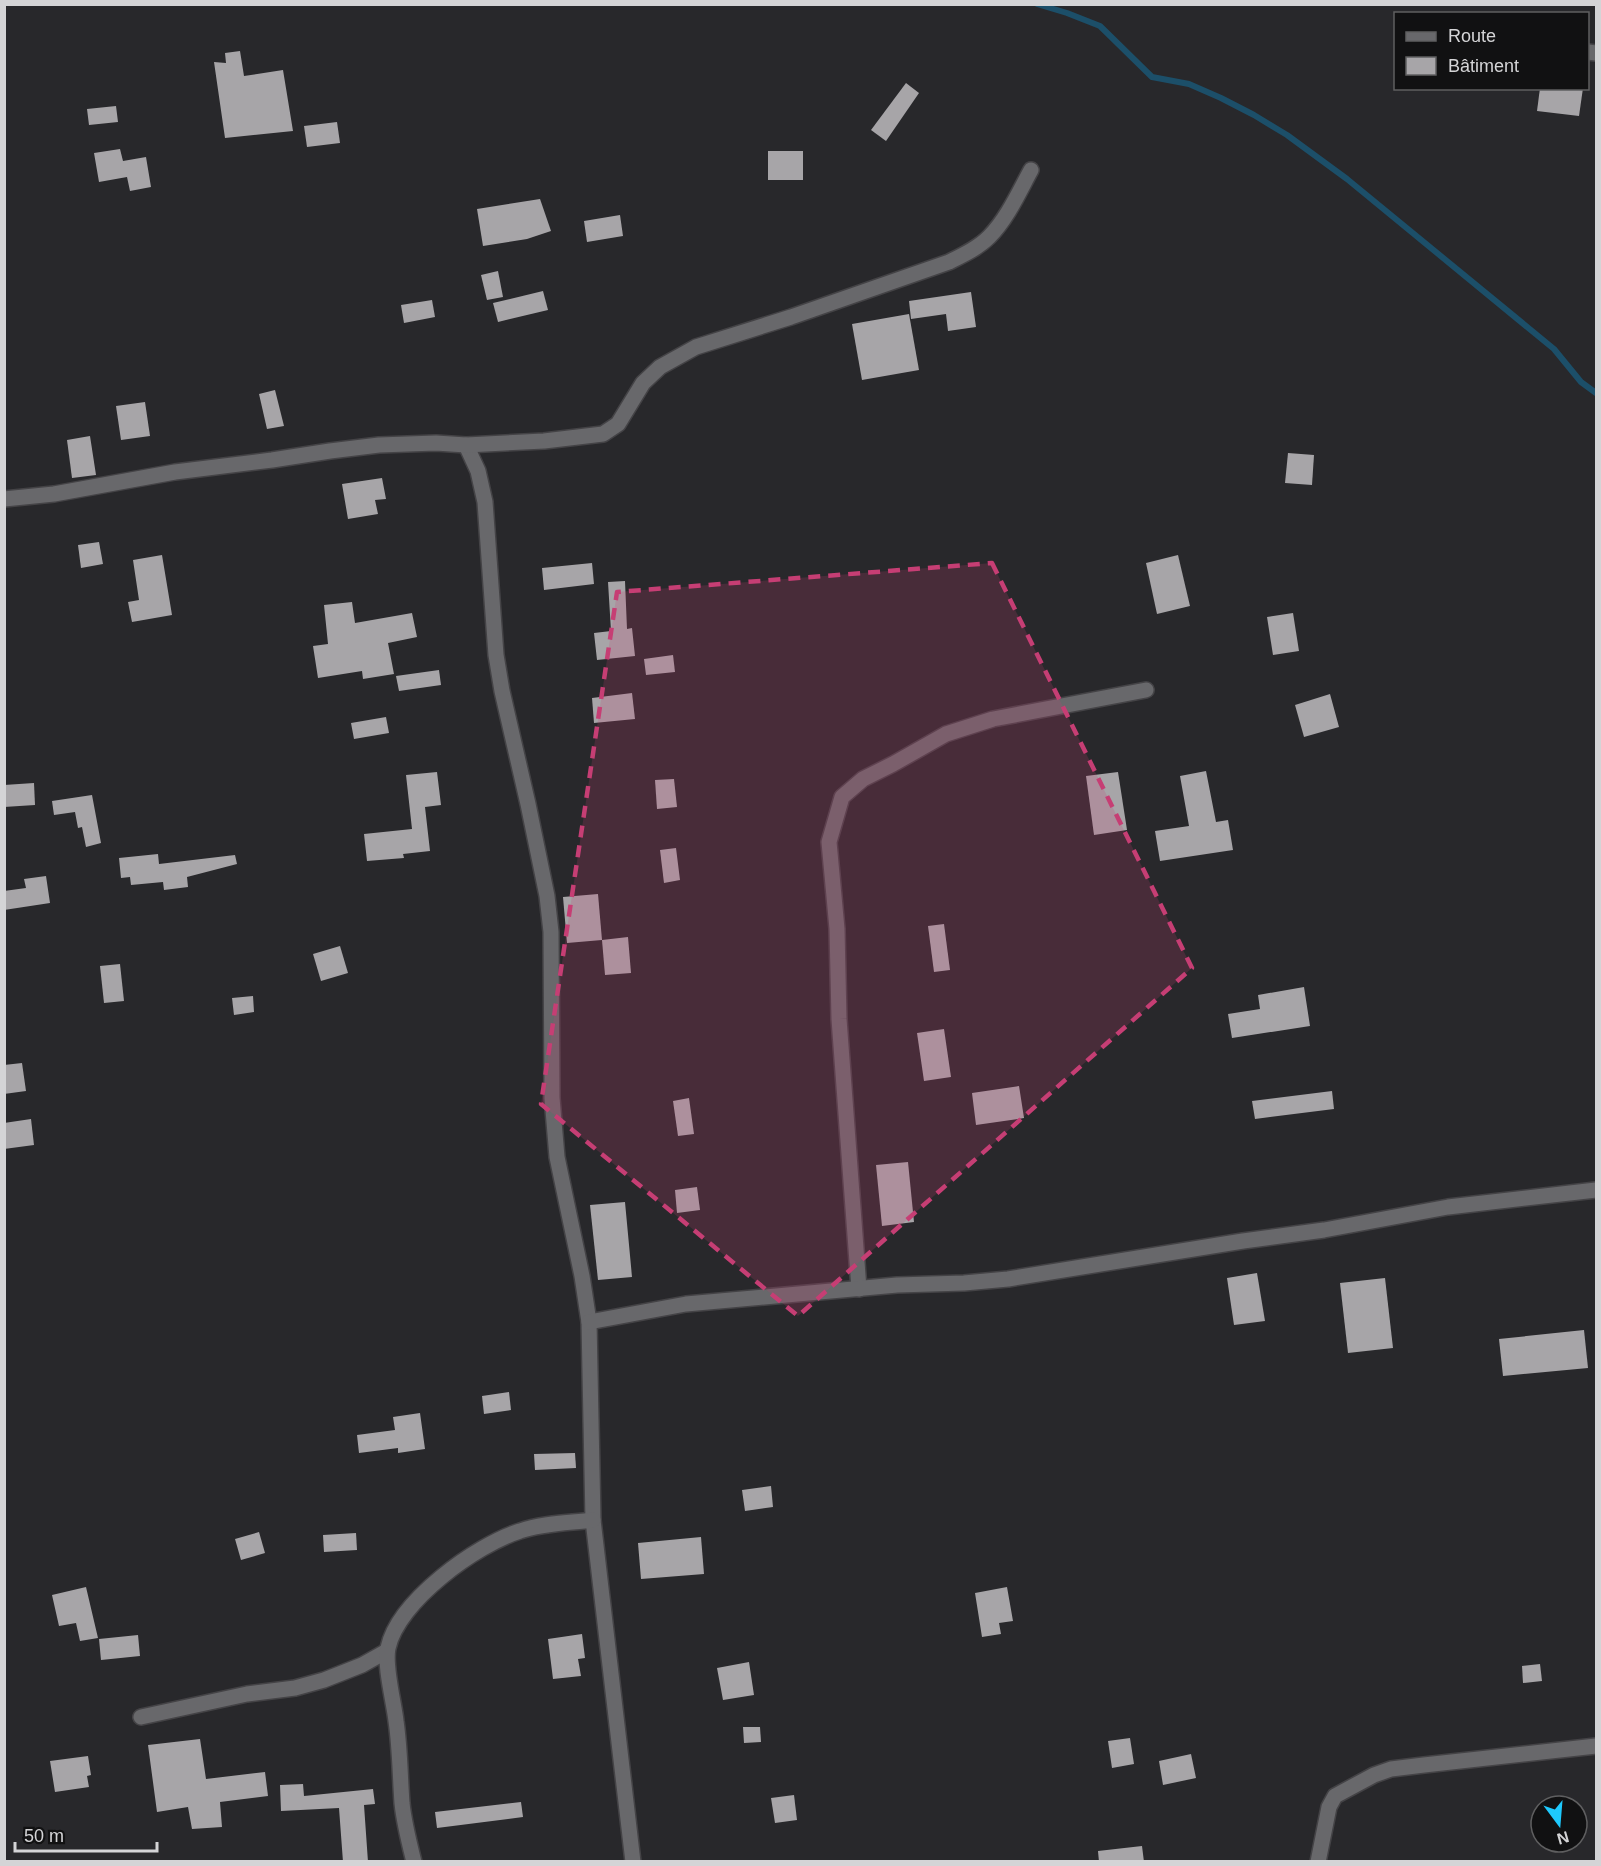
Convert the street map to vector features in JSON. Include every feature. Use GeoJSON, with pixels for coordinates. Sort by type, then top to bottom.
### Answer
{"type":"FeatureCollection","features":[{"type":"Feature","properties":{"kind":"street"},"geometry":{"type":"LineString","coordinates":[[4,499],[54,494],[175,472],[330,451],[436,443],[466,445],[544,441],[603,434],[618,424],[643,383],[660,367],[686,352],[950,262],[967,253],[989,237],[1031,170]]}},
{"type":"Feature","properties":{"kind":"street"},"geometry":{"type":"LineString","coordinates":[[466,445],[482,487],[492,573],[496,655],[547,896],[551,932],[552,1098],[557,1157],[582,1275],[589,1322],[592,1520],[633,1862]]}},
{"type":"Feature","properties":{"kind":"street"},"geometry":{"type":"LineString","coordinates":[[859,1289],[839,1019],[837,929],[829,842],[842,796],[863,779],[946,734],[993,719],[1146,690]]}},
{"type":"Feature","properties":{"kind":"street"},"geometry":{"type":"LineString","coordinates":[[589,1322],[686,1304],[1008,1279],[1324,1230],[1448,1207],[1596,1190]]}},
{"type":"Feature","properties":{"kind":"street"},"geometry":{"type":"LineString","coordinates":[[414,1862],[402,1805],[400,1751],[387,1651],[392,1633],[401,1617],[416,1600],[481,1548],[519,1531],[592,1520]]}},
{"type":"Feature","properties":{"kind":"street"},"geometry":{"type":"LineString","coordinates":[[141,1717],[248,1694],[295,1688],[324,1680],[362,1665],[387,1651]]}},
{"type":"Feature","properties":{"kind":"street"},"geometry":{"type":"LineString","coordinates":[[1318,1862],[1329,1807],[1335,1796],[1374,1774],[1391,1769],[1596,1746]]}},
{"type":"Feature","properties":{"kind":"highlighted area"},"geometry":{"type":"Polygon","coordinates":[[[992,563],[1192,968],[798,1316],[541,1104],[617,592],[992,563]]]}},
{"type":"Feature","properties":{"kind":"building"},"geometry":{"type":"Polygon","coordinates":[[[240,51],[244,76],[283,70],[293,131],[225,138],[214,62],[226,63],[225,53],[240,51]]]}},
{"type":"Feature","properties":{"kind":"building"},"geometry":{"type":"Polygon","coordinates":[[[906,83],[919,93],[886,141],[871,130],[906,83]]]}},
{"type":"Feature","properties":{"kind":"building"},"geometry":{"type":"Polygon","coordinates":[[[1540,90],[1583,90],[1579,116],[1537,111],[1540,90]]]}},
{"type":"Feature","properties":{"kind":"building"},"geometry":{"type":"Polygon","coordinates":[[[116,106],[118,122],[89,125],[87,109],[116,106]]]}},
{"type":"Feature","properties":{"kind":"building"},"geometry":{"type":"Polygon","coordinates":[[[337,122],[340,143],[307,147],[304,126],[337,122]]]}},
{"type":"Feature","properties":{"kind":"building"},"geometry":{"type":"Polygon","coordinates":[[[120,149],[123,161],[146,157],[151,187],[130,191],[127,177],[99,182],[94,153],[120,149]]]}},
{"type":"Feature","properties":{"kind":"building"},"geometry":{"type":"Polygon","coordinates":[[[768,151],[803,151],[803,180],[768,180],[768,151]]]}},
{"type":"Feature","properties":{"kind":"building"},"geometry":{"type":"Polygon","coordinates":[[[540,199],[551,231],[527,239],[483,246],[477,209],[540,199]]]}},
{"type":"Feature","properties":{"kind":"building"},"geometry":{"type":"Polygon","coordinates":[[[620,215],[623,236],[587,242],[584,221],[620,215]]]}},
{"type":"Feature","properties":{"kind":"building"},"geometry":{"type":"Polygon","coordinates":[[[498,271],[503,297],[487,300],[481,275],[498,271]]]}},
{"type":"Feature","properties":{"kind":"building"},"geometry":{"type":"Polygon","coordinates":[[[543,291],[548,310],[498,322],[493,303],[543,291]]]}},
{"type":"Feature","properties":{"kind":"building"},"geometry":{"type":"Polygon","coordinates":[[[971,292],[976,327],[948,331],[946,314],[911,319],[909,301],[971,292]]]}},
{"type":"Feature","properties":{"kind":"building"},"geometry":{"type":"Polygon","coordinates":[[[432,300],[435,317],[404,323],[401,305],[432,300]]]}},
{"type":"Feature","properties":{"kind":"building"},"geometry":{"type":"Polygon","coordinates":[[[909,314],[919,370],[862,380],[852,324],[909,314]]]}},
{"type":"Feature","properties":{"kind":"building"},"geometry":{"type":"Polygon","coordinates":[[[275,390],[284,426],[267,429],[259,394],[275,390]]]}},
{"type":"Feature","properties":{"kind":"building"},"geometry":{"type":"Polygon","coordinates":[[[145,402],[150,436],[121,440],[116,406],[145,402]]]}},
{"type":"Feature","properties":{"kind":"building"},"geometry":{"type":"Polygon","coordinates":[[[90,436],[96,475],[72,478],[67,440],[90,436]]]}},
{"type":"Feature","properties":{"kind":"building"},"geometry":{"type":"Polygon","coordinates":[[[1288,453],[1314,455],[1312,485],[1285,483],[1288,453]]]}},
{"type":"Feature","properties":{"kind":"building"},"geometry":{"type":"Polygon","coordinates":[[[382,478],[386,499],[375,500],[378,514],[348,519],[342,484],[382,478]]]}},
{"type":"Feature","properties":{"kind":"building"},"geometry":{"type":"Polygon","coordinates":[[[99,542],[103,564],[81,568],[78,545],[99,542]]]}},
{"type":"Feature","properties":{"kind":"building"},"geometry":{"type":"Polygon","coordinates":[[[162,555],[172,615],[132,622],[128,602],[139,600],[133,560],[162,555]]]}},
{"type":"Feature","properties":{"kind":"building"},"geometry":{"type":"Polygon","coordinates":[[[1178,555],[1190,606],[1157,614],[1146,563],[1178,555]]]}},
{"type":"Feature","properties":{"kind":"building"},"geometry":{"type":"Polygon","coordinates":[[[592,563],[594,584],[544,590],[542,568],[592,563]]]}},
{"type":"Feature","properties":{"kind":"building"},"geometry":{"type":"Polygon","coordinates":[[[625,581],[627,629],[632,628],[635,656],[597,660],[594,633],[611,631],[608,582],[625,581]]]}},
{"type":"Feature","properties":{"kind":"building"},"geometry":{"type":"Polygon","coordinates":[[[352,602],[355,623],[412,613],[417,637],[388,643],[394,674],[363,679],[362,671],[318,678],[313,646],[328,644],[324,605],[352,602]]]}},
{"type":"Feature","properties":{"kind":"building"},"geometry":{"type":"Polygon","coordinates":[[[1293,613],[1299,651],[1273,655],[1267,617],[1293,613]]]}},
{"type":"Feature","properties":{"kind":"building"},"geometry":{"type":"Polygon","coordinates":[[[673,655],[675,672],[646,675],[644,659],[673,655]]]}},
{"type":"Feature","properties":{"kind":"building"},"geometry":{"type":"Polygon","coordinates":[[[439,670],[441,685],[399,691],[396,676],[439,670]]]}},
{"type":"Feature","properties":{"kind":"building"},"geometry":{"type":"Polygon","coordinates":[[[632,693],[635,719],[594,723],[592,698],[632,693]]]}},
{"type":"Feature","properties":{"kind":"building"},"geometry":{"type":"Polygon","coordinates":[[[1330,694],[1339,727],[1304,737],[1295,705],[1330,694]]]}},
{"type":"Feature","properties":{"kind":"building"},"geometry":{"type":"Polygon","coordinates":[[[386,717],[389,733],[354,739],[351,723],[386,717]]]}},
{"type":"Feature","properties":{"kind":"building"},"geometry":{"type":"Polygon","coordinates":[[[1206,771],[1216,822],[1228,820],[1233,850],[1160,861],[1155,831],[1189,826],[1180,776],[1206,771]]]}},
{"type":"Feature","properties":{"kind":"building"},"geometry":{"type":"Polygon","coordinates":[[[437,772],[441,805],[425,807],[430,851],[403,854],[404,858],[367,861],[364,834],[412,829],[406,775],[437,772]]]}},
{"type":"Feature","properties":{"kind":"building"},"geometry":{"type":"Polygon","coordinates":[[[1118,772],[1127,830],[1094,835],[1086,776],[1118,772]]]}},
{"type":"Feature","properties":{"kind":"building"},"geometry":{"type":"Polygon","coordinates":[[[674,779],[677,807],[657,809],[655,780],[674,779]]]}},
{"type":"Feature","properties":{"kind":"building"},"geometry":{"type":"Polygon","coordinates":[[[34,783],[35,805],[4,807],[4,785],[34,783]]]}},
{"type":"Feature","properties":{"kind":"building"},"geometry":{"type":"Polygon","coordinates":[[[92,795],[101,843],[86,847],[82,827],[78,828],[75,812],[54,815],[52,801],[92,795]]]}},
{"type":"Feature","properties":{"kind":"building"},"geometry":{"type":"Polygon","coordinates":[[[676,848],[680,880],[664,883],[660,850],[676,848]]]}},
{"type":"Feature","properties":{"kind":"building"},"geometry":{"type":"Polygon","coordinates":[[[158,854],[159,864],[235,855],[237,864],[187,877],[188,887],[164,890],[163,882],[131,885],[130,877],[121,878],[119,858],[158,854]]]}},
{"type":"Feature","properties":{"kind":"building"},"geometry":{"type":"Polygon","coordinates":[[[46,876],[50,903],[4,910],[4,891],[26,888],[24,879],[46,876]]]}},
{"type":"Feature","properties":{"kind":"building"},"geometry":{"type":"Polygon","coordinates":[[[598,894],[602,940],[567,943],[563,897],[598,894]]]}},
{"type":"Feature","properties":{"kind":"building"},"geometry":{"type":"Polygon","coordinates":[[[944,924],[950,970],[934,972],[928,926],[944,924]]]}},
{"type":"Feature","properties":{"kind":"building"},"geometry":{"type":"Polygon","coordinates":[[[628,937],[631,973],[605,975],[602,940],[628,937]]]}},
{"type":"Feature","properties":{"kind":"building"},"geometry":{"type":"Polygon","coordinates":[[[340,946],[348,973],[321,981],[313,954],[340,946]]]}},
{"type":"Feature","properties":{"kind":"building"},"geometry":{"type":"Polygon","coordinates":[[[120,964],[124,1001],[104,1003],[100,966],[120,964]]]}},
{"type":"Feature","properties":{"kind":"building"},"geometry":{"type":"Polygon","coordinates":[[[1304,987],[1310,1026],[1232,1038],[1228,1014],[1260,1009],[1258,995],[1304,987]]]}},
{"type":"Feature","properties":{"kind":"building"},"geometry":{"type":"Polygon","coordinates":[[[253,996],[254,1012],[234,1015],[232,998],[253,996]]]}},
{"type":"Feature","properties":{"kind":"building"},"geometry":{"type":"Polygon","coordinates":[[[944,1029],[951,1077],[924,1081],[917,1033],[944,1029]]]}},
{"type":"Feature","properties":{"kind":"building"},"geometry":{"type":"Polygon","coordinates":[[[22,1063],[26,1091],[4,1094],[4,1065],[22,1063]]]}},
{"type":"Feature","properties":{"kind":"building"},"geometry":{"type":"Polygon","coordinates":[[[1019,1086],[1024,1118],[976,1125],[972,1093],[1019,1086]]]}},
{"type":"Feature","properties":{"kind":"building"},"geometry":{"type":"Polygon","coordinates":[[[1332,1091],[1334,1109],[1255,1119],[1252,1101],[1332,1091]]]}},
{"type":"Feature","properties":{"kind":"building"},"geometry":{"type":"Polygon","coordinates":[[[689,1098],[694,1134],[678,1136],[673,1101],[689,1098]]]}},
{"type":"Feature","properties":{"kind":"building"},"geometry":{"type":"Polygon","coordinates":[[[31,1119],[34,1145],[4,1149],[4,1123],[31,1119]]]}},
{"type":"Feature","properties":{"kind":"building"},"geometry":{"type":"Polygon","coordinates":[[[908,1162],[914,1222],[882,1226],[876,1165],[908,1162]]]}},
{"type":"Feature","properties":{"kind":"building"},"geometry":{"type":"Polygon","coordinates":[[[697,1187],[700,1210],[677,1213],[675,1190],[697,1187]]]}},
{"type":"Feature","properties":{"kind":"building"},"geometry":{"type":"Polygon","coordinates":[[[625,1202],[632,1277],[598,1280],[590,1205],[625,1202]]]}},
{"type":"Feature","properties":{"kind":"building"},"geometry":{"type":"Polygon","coordinates":[[[1257,1273],[1265,1321],[1234,1325],[1227,1278],[1257,1273]]]}},
{"type":"Feature","properties":{"kind":"building"},"geometry":{"type":"Polygon","coordinates":[[[1385,1278],[1393,1348],[1348,1353],[1340,1283],[1385,1278]]]}},
{"type":"Feature","properties":{"kind":"building"},"geometry":{"type":"Polygon","coordinates":[[[1584,1330],[1588,1368],[1503,1376],[1499,1339],[1584,1330]]]}},
{"type":"Feature","properties":{"kind":"building"},"geometry":{"type":"Polygon","coordinates":[[[509,1392],[511,1410],[484,1414],[482,1396],[509,1392]]]}},
{"type":"Feature","properties":{"kind":"building"},"geometry":{"type":"Polygon","coordinates":[[[420,1413],[425,1449],[398,1453],[398,1448],[359,1453],[357,1435],[395,1430],[393,1417],[420,1413]]]}},
{"type":"Feature","properties":{"kind":"building"},"geometry":{"type":"Polygon","coordinates":[[[575,1453],[576,1468],[535,1470],[534,1454],[575,1453]]]}},
{"type":"Feature","properties":{"kind":"building"},"geometry":{"type":"Polygon","coordinates":[[[771,1486],[773,1507],[745,1511],[742,1490],[771,1486]]]}},
{"type":"Feature","properties":{"kind":"building"},"geometry":{"type":"Polygon","coordinates":[[[259,1532],[265,1553],[241,1560],[235,1539],[259,1532]]]}},
{"type":"Feature","properties":{"kind":"building"},"geometry":{"type":"Polygon","coordinates":[[[356,1533],[357,1550],[324,1552],[323,1535],[356,1533]]]}},
{"type":"Feature","properties":{"kind":"building"},"geometry":{"type":"Polygon","coordinates":[[[701,1537],[704,1574],[641,1579],[638,1543],[701,1537]]]}},
{"type":"Feature","properties":{"kind":"building"},"geometry":{"type":"Polygon","coordinates":[[[86,1587],[98,1638],[80,1641],[76,1623],[59,1626],[52,1595],[86,1587]]]}},
{"type":"Feature","properties":{"kind":"building"},"geometry":{"type":"Polygon","coordinates":[[[1007,1587],[1013,1621],[999,1623],[1001,1634],[982,1637],[975,1593],[1007,1587]]]}},
{"type":"Feature","properties":{"kind":"building"},"geometry":{"type":"Polygon","coordinates":[[[582,1634],[585,1658],[578,1659],[581,1676],[553,1679],[548,1639],[582,1634]]]}},
{"type":"Feature","properties":{"kind":"building"},"geometry":{"type":"Polygon","coordinates":[[[138,1635],[140,1656],[101,1660],[99,1639],[138,1635]]]}},
{"type":"Feature","properties":{"kind":"building"},"geometry":{"type":"Polygon","coordinates":[[[749,1662],[754,1695],[723,1700],[717,1668],[749,1662]]]}},
{"type":"Feature","properties":{"kind":"building"},"geometry":{"type":"Polygon","coordinates":[[[1540,1664],[1542,1681],[1523,1683],[1522,1666],[1540,1664]]]}},
{"type":"Feature","properties":{"kind":"building"},"geometry":{"type":"Polygon","coordinates":[[[743,1727],[760,1727],[761,1742],[744,1743],[743,1727]]]}},
{"type":"Feature","properties":{"kind":"building"},"geometry":{"type":"Polygon","coordinates":[[[1130,1738],[1134,1764],[1112,1768],[1108,1741],[1130,1738]]]}},
{"type":"Feature","properties":{"kind":"building"},"geometry":{"type":"Polygon","coordinates":[[[200,1739],[206,1779],[265,1772],[268,1796],[220,1802],[222,1827],[192,1829],[188,1807],[157,1812],[148,1745],[200,1739]]]}},
{"type":"Feature","properties":{"kind":"building"},"geometry":{"type":"Polygon","coordinates":[[[1191,1754],[1196,1778],[1163,1785],[1159,1761],[1191,1754]]]}},
{"type":"Feature","properties":{"kind":"building"},"geometry":{"type":"Polygon","coordinates":[[[88,1756],[91,1775],[87,1776],[89,1787],[55,1792],[50,1761],[88,1756]]]}},
{"type":"Feature","properties":{"kind":"building"},"geometry":{"type":"Polygon","coordinates":[[[303,1784],[304,1796],[373,1789],[375,1804],[364,1805],[368,1862],[343,1862],[339,1808],[281,1811],[280,1785],[303,1784]]]}},
{"type":"Feature","properties":{"kind":"building"},"geometry":{"type":"Polygon","coordinates":[[[794,1795],[797,1820],[775,1823],[771,1798],[794,1795]]]}},
{"type":"Feature","properties":{"kind":"building"},"geometry":{"type":"Polygon","coordinates":[[[521,1802],[523,1817],[437,1828],[435,1812],[521,1802]]]}},
{"type":"Feature","properties":{"kind":"building"},"geometry":{"type":"Polygon","coordinates":[[[1142,1846],[1144,1862],[1099,1862],[1098,1851],[1142,1846]]]}},
{"type":"Feature","properties":{"kind":"waterway"},"geometry":{"type":"LineString","coordinates":[[1037,4],[1100,26],[1152,77],[1189,84],[1254,115],[1287,135],[1347,179],[1554,349],[1581,382],[1596,393]]}}]}
